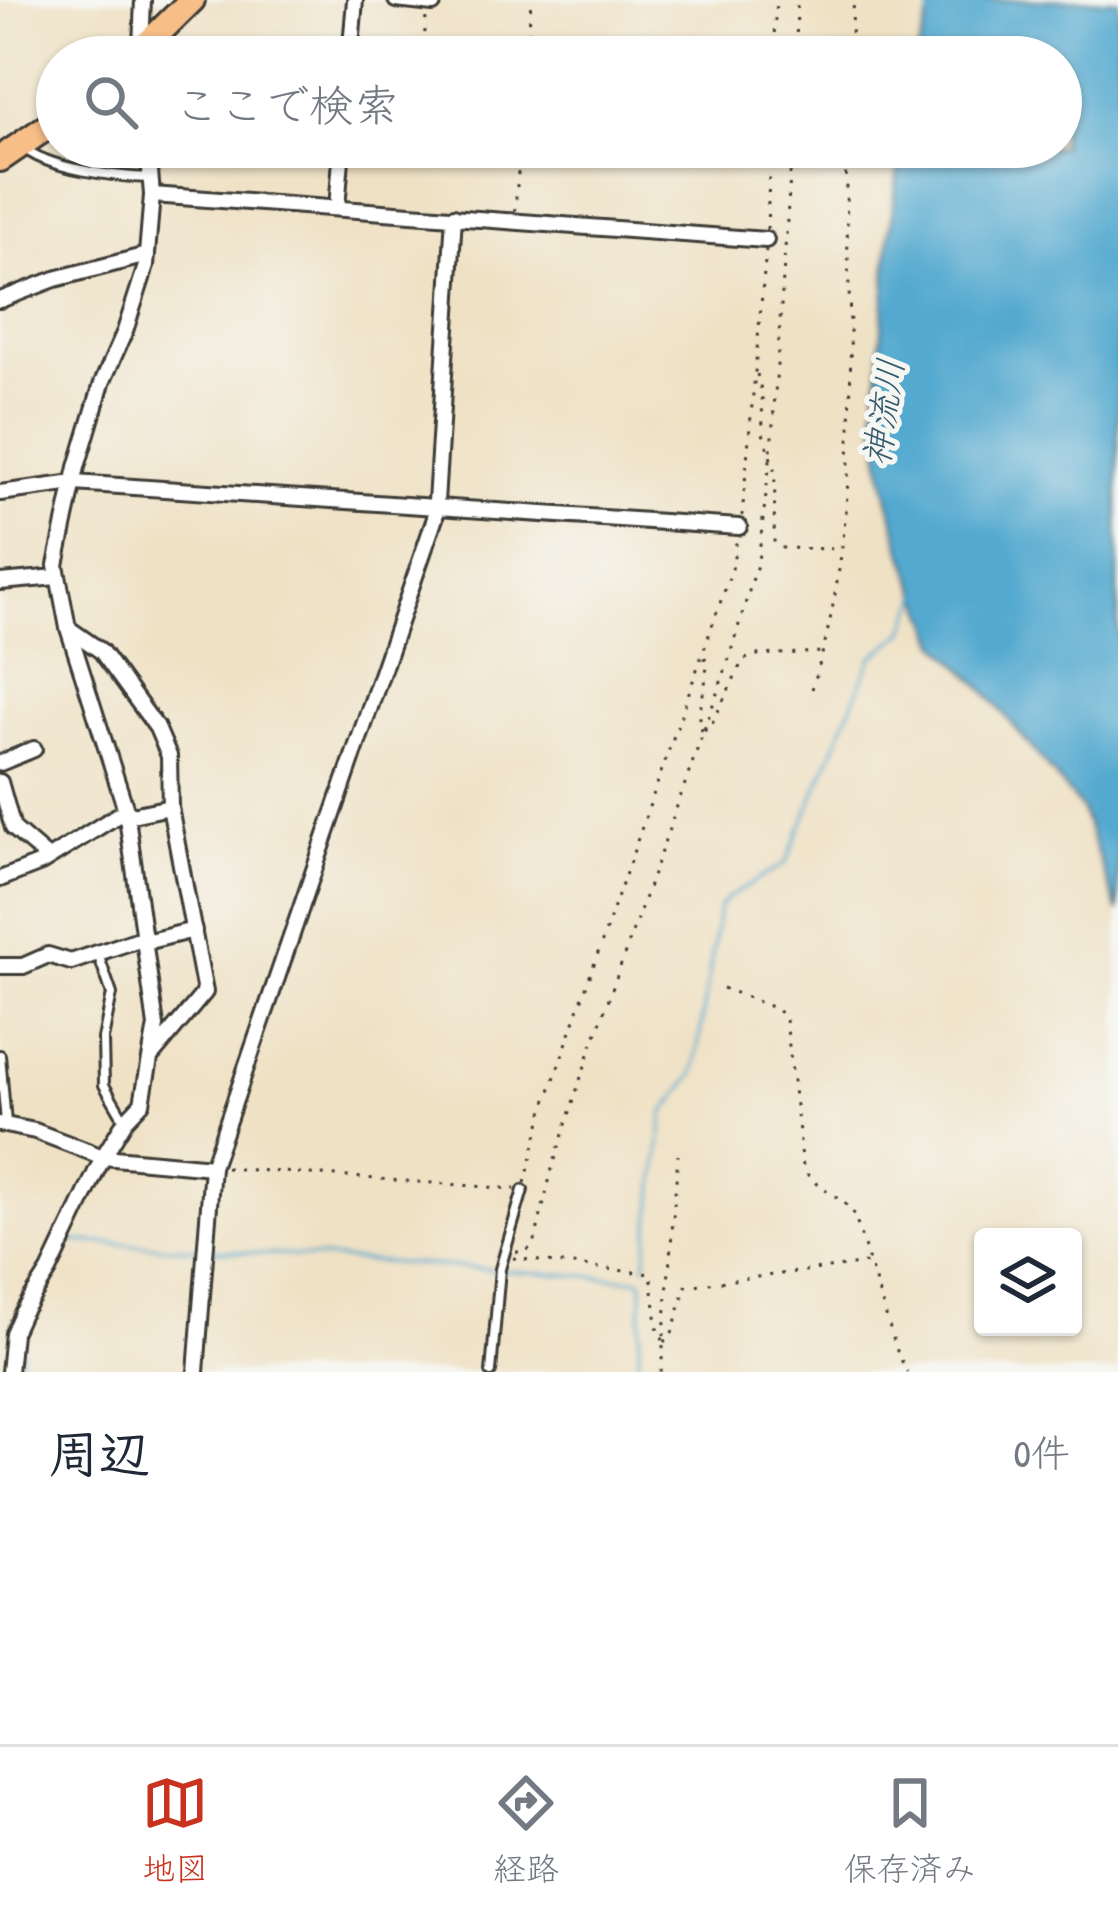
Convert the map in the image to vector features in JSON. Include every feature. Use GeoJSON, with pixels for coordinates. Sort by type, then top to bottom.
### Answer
{"type":"FeatureCollection","features":[{"type":"Feature","properties":{"kind":"highway"},"geometry":{"type":"LineString","coordinates":[[157,36],[192,0]]}},
{"type":"Feature","properties":{"kind":"highway"},"geometry":{"type":"LineString","coordinates":[[11,152],[36,135]]}},
{"type":"Feature","properties":{"kind":"street"},"geometry":{"type":"LineString","coordinates":[[140,36],[143,0]]}},
{"type":"Feature","properties":{"kind":"street"},"geometry":{"type":"LineString","coordinates":[[352,36],[356,0]]}},
{"type":"Feature","properties":{"kind":"street"},"geometry":{"type":"LineString","coordinates":[[396,0],[430,3]]}},
{"type":"Feature","properties":{"kind":"street"},"geometry":{"type":"LineString","coordinates":[[9,1372],[16,1327],[49,1271],[103,1157],[142,1102],[153,1054],[156,1026],[127,813],[68,628],[57,577],[64,517],[102,383],[125,331],[147,255],[150,168]]}},
{"type":"Feature","properties":{"kind":"street"},"geometry":{"type":"LineString","coordinates":[[337,208],[341,168]]}},
{"type":"Feature","properties":{"kind":"street"},"geometry":{"type":"LineString","coordinates":[[152,195],[766,240]]}},
{"type":"Feature","properties":{"kind":"street"},"geometry":{"type":"LineString","coordinates":[[196,1372],[212,1167],[433,526],[454,216]]}},
{"type":"Feature","properties":{"kind":"street"},"geometry":{"type":"LineString","coordinates":[[0,301],[55,279],[147,255]]}},
{"type":"Feature","properties":{"kind":"street"},"geometry":{"type":"LineString","coordinates":[[0,493],[74,483],[739,526]]}},
{"type":"Feature","properties":{"kind":"street"},"geometry":{"type":"LineString","coordinates":[[0,582],[57,577]]}},
{"type":"Feature","properties":{"kind":"street"},"geometry":{"type":"LineString","coordinates":[[68,628],[100,651],[157,728],[169,756],[170,807],[205,992],[153,1054]]}},
{"type":"Feature","properties":{"kind":"street"},"geometry":{"type":"LineString","coordinates":[[0,764],[34,749]]}},
{"type":"Feature","properties":{"kind":"street"},"geometry":{"type":"LineString","coordinates":[[0,782],[13,828],[48,858]]}},
{"type":"Feature","properties":{"kind":"street"},"geometry":{"type":"LineString","coordinates":[[0,879],[127,813],[170,807]]}},
{"type":"Feature","properties":{"kind":"street"},"geometry":{"type":"LineString","coordinates":[[0,966],[23,966],[48,955],[71,962],[194,930]]}},
{"type":"Feature","properties":{"kind":"street"},"geometry":{"type":"LineString","coordinates":[[3,1124],[103,1157],[212,1167]]}},
{"type":"Feature","properties":{"kind":"street"},"geometry":{"type":"LineString","coordinates":[[0,1322],[16,1327]]}},
{"type":"Feature","properties":{"kind":"lane"},"geometry":{"type":"LineString","coordinates":[[80,168],[125,178],[151,178]]}},
{"type":"Feature","properties":{"kind":"lane"},"geometry":{"type":"LineString","coordinates":[[98,952],[112,994],[104,1039],[104,1085],[125,1120]]}},
{"type":"Feature","properties":{"kind":"lane"},"geometry":{"type":"LineString","coordinates":[[0,1055],[3,1124]]}},
{"type":"Feature","properties":{"kind":"lane"},"geometry":{"type":"LineString","coordinates":[[491,1372],[503,1257],[523,1190]]}},
{"type":"Feature","properties":{"kind":"path"},"geometry":{"type":"LineString","coordinates":[[528,36],[531,0]]}},
{"type":"Feature","properties":{"kind":"path"},"geometry":{"type":"LineString","coordinates":[[774,36],[776,0]]}},
{"type":"Feature","properties":{"kind":"path"},"geometry":{"type":"LineString","coordinates":[[796,36],[797,0]]}},
{"type":"Feature","properties":{"kind":"path"},"geometry":{"type":"LineString","coordinates":[[851,36],[854,0]]}},
{"type":"Feature","properties":{"kind":"path"},"geometry":{"type":"LineString","coordinates":[[426,36],[430,3]]}},
{"type":"Feature","properties":{"kind":"path"},"geometry":{"type":"LineString","coordinates":[[514,220],[518,168]]}},
{"type":"Feature","properties":{"kind":"path"},"geometry":{"type":"LineString","coordinates":[[212,1167],[523,1190],[550,1090],[731,569],[757,372],[769,168]]}},
{"type":"Feature","properties":{"kind":"path"},"geometry":{"type":"LineString","coordinates":[[516,1252],[534,1245],[581,1077],[758,561],[771,452],[791,168]]}},
{"type":"Feature","properties":{"kind":"path"},"geometry":{"type":"LineString","coordinates":[[812,689],[824,652],[849,494],[845,168]]}},
{"type":"Feature","properties":{"kind":"path"},"geometry":{"type":"LineString","coordinates":[[757,372],[763,433],[776,472],[773,542],[782,548],[840,549]]}},
{"type":"Feature","properties":{"kind":"path"},"geometry":{"type":"LineString","coordinates":[[702,731],[700,709],[708,668],[703,652]]}},
{"type":"Feature","properties":{"kind":"path"},"geometry":{"type":"LineString","coordinates":[[702,731],[712,724],[743,660],[756,655],[824,652]]}},
{"type":"Feature","properties":{"kind":"path"},"geometry":{"type":"LineString","coordinates":[[724,988],[777,1009],[786,1020],[803,1167],[817,1186],[846,1202],[854,1214],[897,1351],[908,1372]]}},
{"type":"Feature","properties":{"kind":"path"},"geometry":{"type":"LineString","coordinates":[[661,1372],[678,1155]]}},
{"type":"Feature","properties":{"kind":"path"},"geometry":{"type":"LineString","coordinates":[[503,1257],[651,1274],[658,1332],[664,1342]]}},
{"type":"Feature","properties":{"kind":"path"},"geometry":{"type":"LineString","coordinates":[[664,1342],[672,1333],[686,1286],[869,1262]]}},
{"type":"Feature","properties":{"kind":"water","name":"神流川"},"geometry":{"type":"Polygon","coordinates":[[[934,0],[1118,0],[1118,912],[1081,808],[985,691],[938,643],[901,547],[875,417],[898,168],[1082,168],[1082,36],[923,36],[934,0]]]}},
{"type":"Feature","properties":{"kind":"waterway"},"geometry":{"type":"LineString","coordinates":[[928,0],[930,19]]}},
{"type":"Feature","properties":{"kind":"waterway"},"geometry":{"type":"LineString","coordinates":[[645,1266],[664,1113],[694,1074],[719,908],[786,863],[872,657],[904,633],[921,592]]}},
{"type":"Feature","properties":{"kind":"waterway"},"geometry":{"type":"LineString","coordinates":[[72,1241],[200,1249]]}},
{"type":"Feature","properties":{"kind":"waterway"},"geometry":{"type":"LineString","coordinates":[[59,1266],[67,1248]]}},
{"type":"Feature","properties":{"kind":"waterway"},"geometry":{"type":"LineString","coordinates":[[209,1250],[643,1280],[638,1372]]}},
{"type":"Feature","properties":{"kind":"waterway"},"geometry":{"type":"LineString","coordinates":[[20,1372],[23,1326]]}}]}
